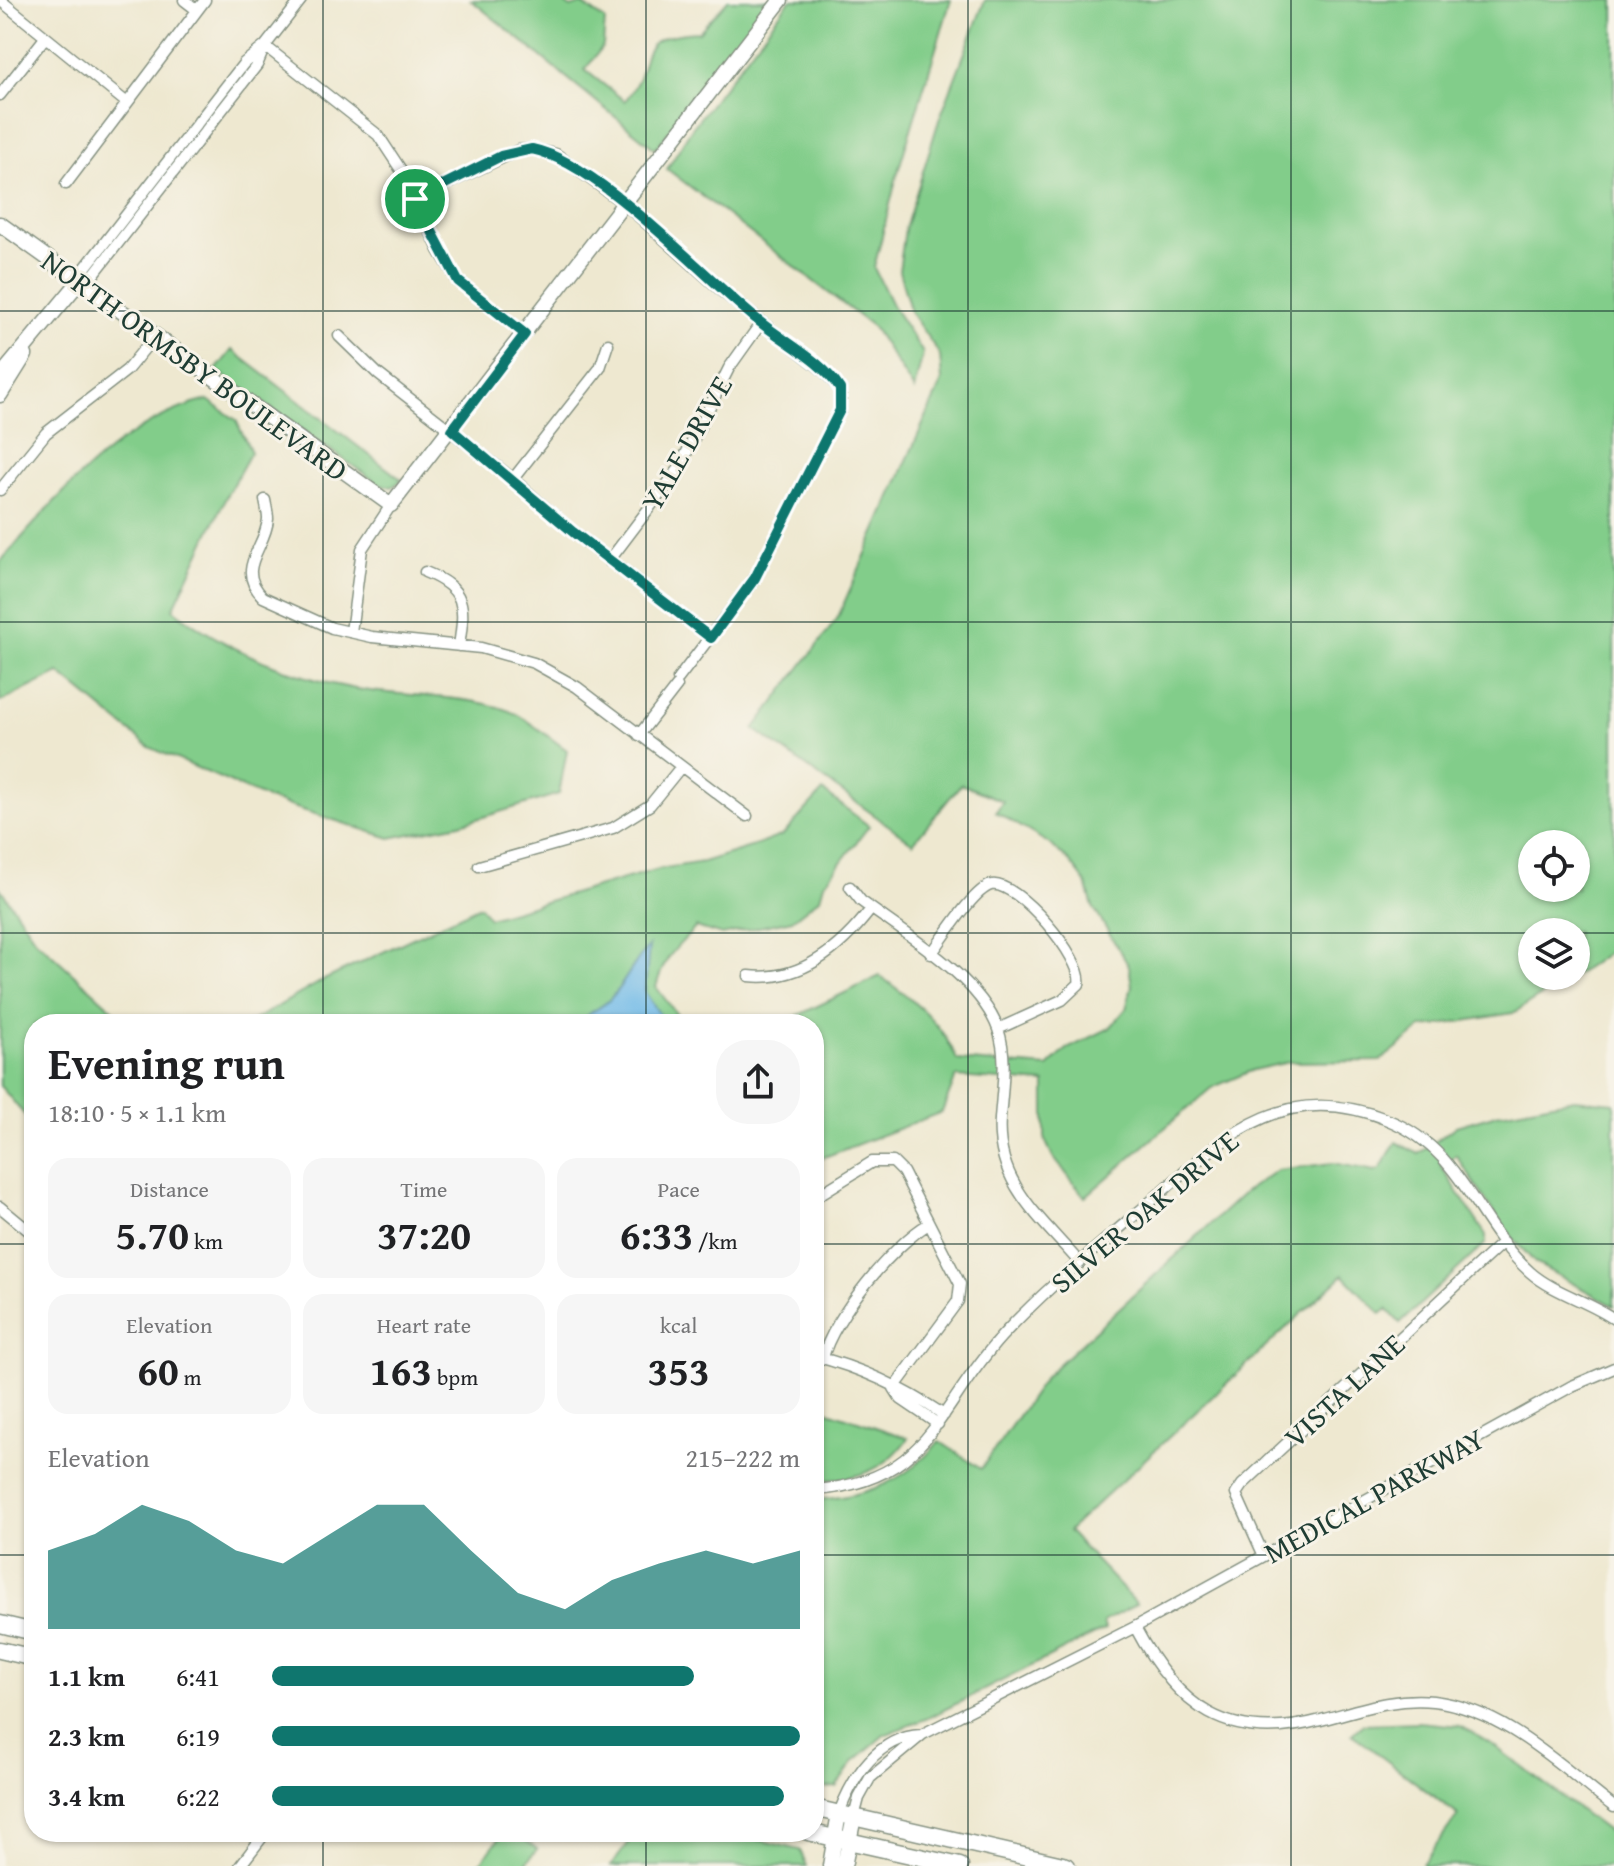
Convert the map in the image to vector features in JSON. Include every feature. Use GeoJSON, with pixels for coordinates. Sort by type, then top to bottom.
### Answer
{"type":"FeatureCollection","features":[{"type":"Feature","properties":{"kind":"main road"},"geometry":{"type":"LineString","coordinates":[[0,1624],[24,1630]]}},
{"type":"Feature","properties":{"kind":"main road"},"geometry":{"type":"LineString","coordinates":[[0,1650],[24,1656]]}},
{"type":"Feature","properties":{"kind":"main road"},"geometry":{"type":"LineString","coordinates":[[824,1810],[1067,1866]]}},
{"type":"Feature","properties":{"kind":"main road"},"geometry":{"type":"LineString","coordinates":[[824,1835],[960,1866]]}},
{"type":"Feature","properties":{"kind":"street"},"geometry":{"type":"LineString","coordinates":[[0,0],[44,39],[127,103]]}},
{"type":"Feature","properties":{"kind":"street"},"geometry":{"type":"LineString","coordinates":[[184,0],[197,10]]}},
{"type":"Feature","properties":{"kind":"street"},"geometry":{"type":"LineString","coordinates":[[66,184],[205,0]]}},
{"type":"Feature","properties":{"kind":"street"},"geometry":{"type":"LineString","coordinates":[[0,377],[79,282],[85,268],[244,63],[265,46],[301,0]]}},
{"type":"Feature","properties":{"kind":"street"},"geometry":{"type":"LineString","coordinates":[[351,632],[362,549],[391,505],[626,205],[781,0]]}},
{"type":"Feature","properties":{"kind":"street"},"geometry":{"type":"LineString","coordinates":[[0,95],[44,39]]}},
{"type":"Feature","properties":{"kind":"street"},"geometry":{"type":"LineString","coordinates":[[265,46],[378,135],[393,154],[458,281],[525,334]]}},
{"type":"Feature","properties":{"kind":"street"},"geometry":{"type":"LineString","coordinates":[[415,199],[501,156],[532,149],[556,154],[626,205],[761,323],[823,370],[840,389],[840,410],[755,578],[639,735]]}},
{"type":"Feature","properties":{"kind":"street","name":"NORTH ORMSBY BOULEVARD"},"geometry":{"type":"LineString","coordinates":[[0,224],[391,505]]}},
{"type":"Feature","properties":{"kind":"street","name":"YALE DRIVE"},"geometry":{"type":"LineString","coordinates":[[609,561],[678,470],[729,368],[761,323]]}},
{"type":"Feature","properties":{"kind":"street"},"geometry":{"type":"LineString","coordinates":[[339,336],[378,374],[513,479],[609,561],[711,638]]}},
{"type":"Feature","properties":{"kind":"street"},"geometry":{"type":"LineString","coordinates":[[0,490],[46,433],[127,370],[154,337]]}},
{"type":"Feature","properties":{"kind":"street"},"geometry":{"type":"LineString","coordinates":[[0,395],[31,342]]}},
{"type":"Feature","properties":{"kind":"street"},"geometry":{"type":"LineString","coordinates":[[513,479],[600,368],[608,344]]}},
{"type":"Feature","properties":{"kind":"street"},"geometry":{"type":"LineString","coordinates":[[265,500],[268,519],[251,566],[255,589],[263,597],[309,618],[351,632],[510,654],[534,663],[577,687],[747,816]]}},
{"type":"Feature","properties":{"kind":"street"},"geometry":{"type":"LineString","coordinates":[[425,572],[445,580],[461,599],[464,614],[459,646]]}},
{"type":"Feature","properties":{"kind":"street"},"geometry":{"type":"LineString","coordinates":[[479,866],[613,828],[650,805],[680,768]]}},
{"type":"Feature","properties":{"kind":"street"},"geometry":{"type":"LineString","coordinates":[[931,954],[977,895],[989,885],[1009,890],[1052,929],[1078,969],[1079,984],[1062,1000],[998,1029]]}},
{"type":"Feature","properties":{"kind":"street"},"geometry":{"type":"LineString","coordinates":[[850,887],[871,909],[971,986],[998,1029],[1004,1072],[998,1136],[1005,1169],[1021,1198],[1080,1263]]}},
{"type":"Feature","properties":{"kind":"street"},"geometry":{"type":"LineString","coordinates":[[749,976],[766,978],[821,959],[844,943],[871,909]]}},
{"type":"Feature","properties":{"kind":"street","name":"SILVER OAK DRIVE"},"geometry":{"type":"LineString","coordinates":[[824,1489],[854,1486],[875,1478],[912,1455],[1002,1335],[1222,1138],[1274,1114],[1325,1106],[1389,1120],[1432,1147],[1466,1183],[1503,1242],[1545,1282],[1614,1319]]}},
{"type":"Feature","properties":{"kind":"street"},"geometry":{"type":"LineString","coordinates":[[824,1191],[876,1160],[889,1160],[901,1168],[960,1284],[960,1297],[894,1388]]}},
{"type":"Feature","properties":{"kind":"street"},"geometry":{"type":"LineString","coordinates":[[0,1207],[24,1227]]}},
{"type":"Feature","properties":{"kind":"street"},"geometry":{"type":"LineString","coordinates":[[824,1346],[896,1248],[929,1224]]}},
{"type":"Feature","properties":{"kind":"street","name":"VISTA LANE"},"geometry":{"type":"LineString","coordinates":[[1264,1556],[1238,1505],[1236,1494],[1242,1485],[1503,1242]]}},
{"type":"Feature","properties":{"kind":"street"},"geometry":{"type":"LineString","coordinates":[[824,1359],[864,1371],[894,1388],[907,1390],[941,1420]]}},
{"type":"Feature","properties":{"kind":"street","name":"MEDICAL PARKWAY"},"geometry":{"type":"LineString","coordinates":[[847,1815],[870,1778],[923,1734],[1135,1627],[1572,1386],[1614,1368]]}},
{"type":"Feature","properties":{"kind":"street"},"geometry":{"type":"LineString","coordinates":[[1135,1627],[1154,1665],[1172,1685],[1217,1718],[1242,1726],[1265,1728],[1317,1721],[1372,1704],[1435,1701],[1470,1709],[1507,1726],[1614,1807]]}},
{"type":"Feature","properties":{"kind":"street","name":"MEDICAL PARKWAY"},"geometry":{"type":"LineString","coordinates":[[847,1815],[853,1780],[866,1764],[894,1741],[923,1734]]}},
{"type":"Feature","properties":{"kind":"street"},"geometry":{"type":"LineString","coordinates":[[830,1866],[842,1839],[847,1815]]}},
{"type":"Feature","properties":{"kind":"street"},"geometry":{"type":"LineString","coordinates":[[842,1839],[844,1866]]}},
{"type":"Feature","properties":{"kind":"street"},"geometry":{"type":"LineString","coordinates":[[240,1866],[258,1842]]}},
{"type":"Feature","properties":{"kind":"green space"},"geometry":{"type":"Polygon","coordinates":[[[471,0],[560,0],[571,8],[582,4],[605,20],[603,46],[585,70],[625,101],[635,86],[652,45],[676,34],[699,32],[728,0],[773,0],[655,149],[471,0]]]}},
{"type":"Feature","properties":{"kind":"green space"},"geometry":{"type":"Polygon","coordinates":[[[790,0],[951,0],[899,168],[874,268],[893,307],[923,353],[914,390],[873,327],[667,169],[690,131],[790,0]]]}},
{"type":"Feature","properties":{"kind":"green space"},"geometry":{"type":"Polygon","coordinates":[[[985,0],[1614,0],[1614,948],[1590,965],[1590,918],[1518,918],[1518,990],[1551,990],[1513,1013],[1422,1028],[1380,1061],[1289,1062],[1253,1070],[1211,1088],[1085,1197],[1053,1157],[1045,1140],[1045,1083],[956,1077],[942,1112],[824,1157],[824,1014],[801,1014],[880,976],[935,1023],[957,1060],[1048,1067],[1067,1049],[1110,1028],[1126,1009],[1132,986],[1129,966],[1093,907],[1086,883],[1070,862],[1050,844],[996,812],[1003,801],[961,784],[913,843],[754,729],[837,619],[942,381],[940,355],[911,313],[899,271],[905,229],[939,120],[985,0]]]}},
{"type":"Feature","properties":{"kind":"green space"},"geometry":{"type":"Polygon","coordinates":[[[232,350],[402,480],[392,487],[379,484],[216,370],[232,350]]]}},
{"type":"Feature","properties":{"kind":"green space"},"geometry":{"type":"Polygon","coordinates":[[[208,400],[236,420],[251,452],[173,609],[236,649],[308,677],[374,692],[483,703],[518,715],[567,750],[559,794],[460,824],[390,838],[268,799],[149,747],[59,673],[0,702],[0,562],[44,512],[118,443],[176,410],[208,400]]]}},
{"type":"Feature","properties":{"kind":"green space"},"geometry":{"type":"Polygon","coordinates":[[[823,791],[869,826],[824,884],[820,898],[792,920],[722,935],[696,927],[667,960],[656,987],[676,1014],[264,1014],[324,980],[480,906],[489,918],[659,869],[703,862],[783,835],[823,791]]]}},
{"type":"Feature","properties":{"kind":"green space"},"geometry":{"type":"Polygon","coordinates":[[[0,888],[35,939],[118,1014],[24,1014],[24,1114],[0,1086],[0,888]]]}},
{"type":"Feature","properties":{"kind":"green space"},"geometry":{"type":"Polygon","coordinates":[[[1574,1099],[1614,1103],[1614,1306],[1535,1263],[1503,1227],[1456,1155],[1441,1166],[1486,1235],[1486,1243],[1400,1323],[1387,1309],[1381,1314],[1343,1275],[1068,1531],[1137,1604],[1103,1622],[1105,1629],[928,1718],[884,1735],[854,1761],[836,1787],[824,1788],[824,1499],[867,1491],[899,1477],[939,1441],[981,1469],[1046,1376],[1245,1192],[1277,1170],[1333,1163],[1375,1171],[1380,1169],[1396,1142],[1419,1154],[1456,1126],[1500,1113],[1574,1099]]]}},
{"type":"Feature","properties":{"kind":"green space"},"geometry":{"type":"Polygon","coordinates":[[[824,1409],[908,1438],[879,1466],[843,1478],[824,1480],[824,1409]]]}},
{"type":"Feature","properties":{"kind":"green space"},"geometry":{"type":"Polygon","coordinates":[[[1418,1722],[1460,1726],[1493,1745],[1614,1836],[1614,1866],[1422,1864],[1458,1815],[1352,1734],[1363,1724],[1418,1722]]]}},
{"type":"Feature","properties":{"kind":"green space"},"geometry":{"type":"Polygon","coordinates":[[[496,1842],[528,1842],[537,1849],[527,1862],[531,1866],[478,1866],[496,1842]]]}},
{"type":"Feature","properties":{"kind":"green space"},"geometry":{"type":"Polygon","coordinates":[[[629,1842],[768,1842],[800,1850],[807,1866],[611,1866],[629,1842]]]}},
{"type":"Feature","properties":{"kind":"water"},"geometry":{"type":"Polygon","coordinates":[[[649,946],[645,992],[659,1014],[590,1014],[616,992],[649,946]]]}},
{"type":"Feature","properties":{"kind":"route"},"geometry":{"type":"LineString","coordinates":[[519,150],[556,154],[626,205],[723,292],[836,382],[842,403],[840,410],[755,578],[711,638],[573,532],[452,430],[525,334],[458,281],[439,250],[415,199],[519,150]]}}]}
